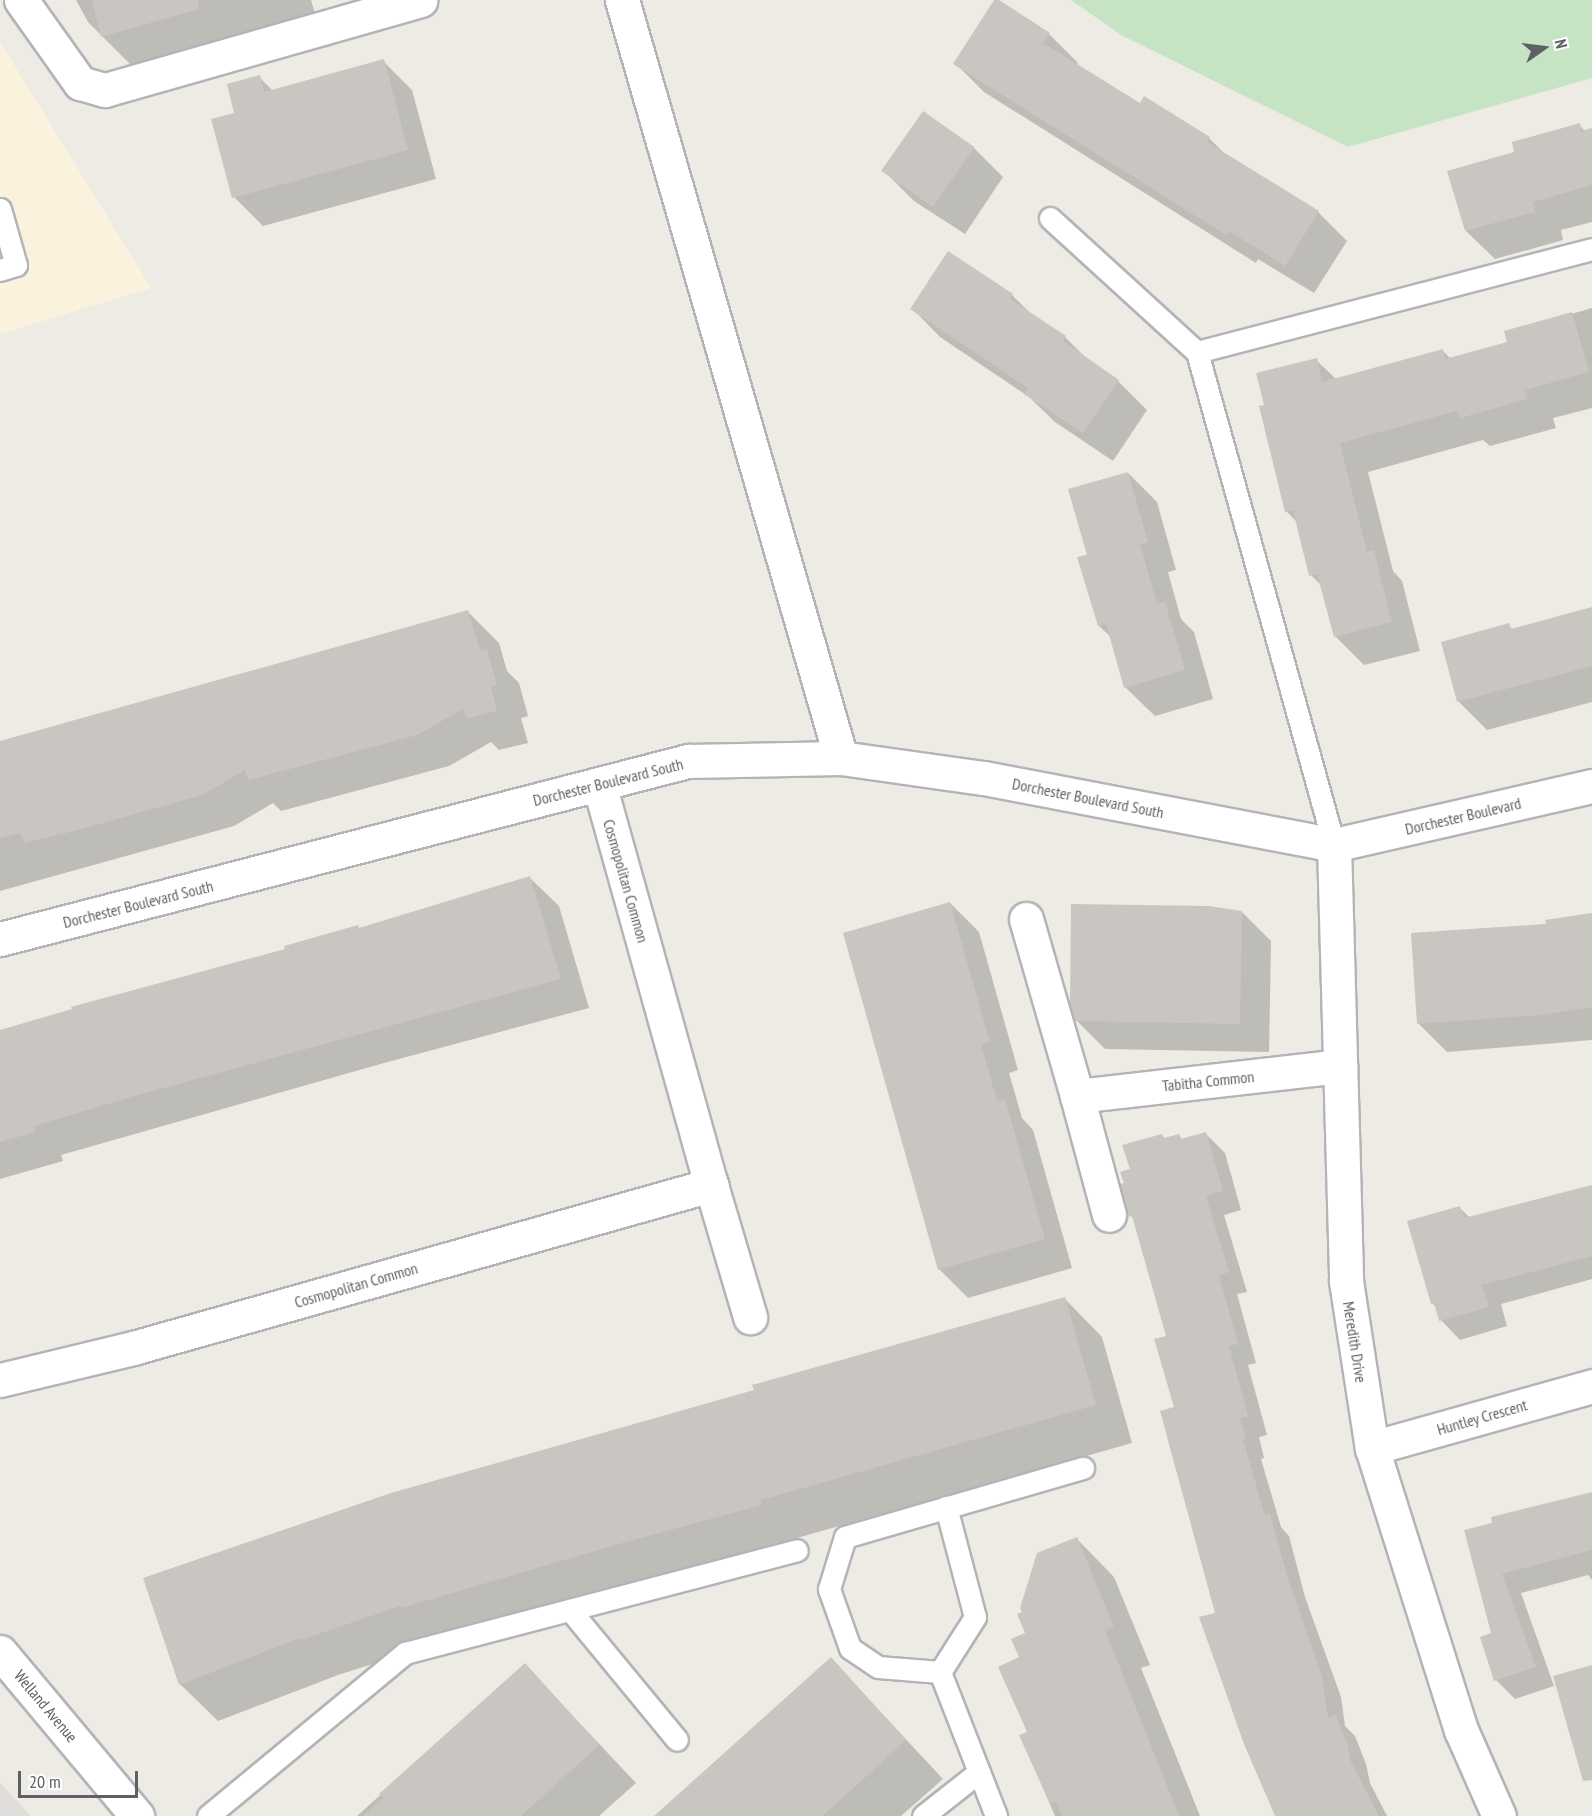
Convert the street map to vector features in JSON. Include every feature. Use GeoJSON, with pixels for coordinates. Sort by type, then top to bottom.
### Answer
{"type":"FeatureCollection","features":[{"type":"Feature","properties":{"kind":"street"},"geometry":{"type":"LineString","coordinates":[[21,0],[80,83],[105,90],[420,0]]}},
{"type":"Feature","properties":{"kind":"street"},"geometry":{"type":"LineString","coordinates":[[622,0],[841,758]]}},
{"type":"Feature","properties":{"kind":"street","name":"Dorchester Boulevard South"},"geometry":{"type":"LineString","coordinates":[[0,939],[688,761],[841,758],[984,778],[1334,845]]}},
{"type":"Feature","properties":{"kind":"street","name":"Cosmopolitan Common"},"geometry":{"type":"LineString","coordinates":[[599,784],[750,1317]]}},
{"type":"Feature","properties":{"kind":"street","name":"Dorchester Boulevard"},"geometry":{"type":"LineString","coordinates":[[1334,845],[1592,786]]}},
{"type":"Feature","properties":{"kind":"street","name":"Meredith Drive"},"geometry":{"type":"LineString","coordinates":[[1334,845],[1346,1281],[1372,1448],[1461,1730],[1499,1816]]}},
{"type":"Feature","properties":{"kind":"street"},"geometry":{"type":"LineString","coordinates":[[1026,919],[1109,1215]]}},
{"type":"Feature","properties":{"kind":"street","name":"Tabitha Common"},"geometry":{"type":"LineString","coordinates":[[1077,1096],[1340,1066]]}},
{"type":"Feature","properties":{"kind":"street","name":"Cosmopolitan Common"},"geometry":{"type":"LineString","coordinates":[[0,1380],[133,1348],[711,1185]]}},
{"type":"Feature","properties":{"kind":"street","name":"Huntley Crescent"},"geometry":{"type":"LineString","coordinates":[[1372,1448],[1592,1386]]}},
{"type":"Feature","properties":{"kind":"street","name":"Welland Avenue"},"geometry":{"type":"LineString","coordinates":[[0,1652],[137,1816]]}},
{"type":"Feature","properties":{"kind":"lane"},"geometry":{"type":"LineString","coordinates":[[0,209],[16,265],[0,270]]}},
{"type":"Feature","properties":{"kind":"lane"},"geometry":{"type":"LineString","coordinates":[[1050,218],[1197,352],[1334,845]]}},
{"type":"Feature","properties":{"kind":"lane"},"geometry":{"type":"LineString","coordinates":[[1197,352],[1592,249]]}},
{"type":"Feature","properties":{"kind":"lane"},"geometry":{"type":"LineString","coordinates":[[940,1672],[878,1667],[850,1648],[828,1589],[845,1537],[1083,1468]]}},
{"type":"Feature","properties":{"kind":"lane"},"geometry":{"type":"LineString","coordinates":[[940,1672],[975,1617],[946,1507]]}},
{"type":"Feature","properties":{"kind":"lane"},"geometry":{"type":"LineString","coordinates":[[208,1816],[405,1653],[797,1550]]}},
{"type":"Feature","properties":{"kind":"lane"},"geometry":{"type":"LineString","coordinates":[[570,1610],[677,1740]]}},
{"type":"Feature","properties":{"kind":"lane"},"geometry":{"type":"LineString","coordinates":[[940,1672],[996,1816]]}},
{"type":"Feature","properties":{"kind":"lane"},"geometry":{"type":"LineString","coordinates":[[923,1816],[979,1772]]}},
{"type":"Feature","properties":{"kind":"shaded area"},"geometry":{"type":"Polygon","coordinates":[[[0,42],[151,288],[0,334],[0,42]]]}},
{"type":"Feature","properties":{"kind":"shaded area"},"geometry":{"type":"Polygon","coordinates":[[[0,1783],[31,1816],[0,1816],[0,1783]]]}},
{"type":"Feature","properties":{"kind":"green space"},"geometry":{"type":"Polygon","coordinates":[[[1071,0],[1592,0],[1592,78],[1348,147],[1121,35],[1071,0]]]}},
{"type":"Feature","properties":{"kind":"building"},"geometry":{"type":"Polygon","coordinates":[[[92,0],[198,0],[199,9],[101,37],[92,0]]]}},
{"type":"Feature","properties":{"kind":"building"},"geometry":{"type":"Polygon","coordinates":[[[994,0],[999,0],[1050,33],[1043,43],[1140,103],[1144,96],[1210,137],[1207,142],[1319,211],[1285,266],[1229,231],[1226,235],[953,64],[994,0]]]}},
{"type":"Feature","properties":{"kind":"building"},"geometry":{"type":"Polygon","coordinates":[[[384,59],[408,150],[232,198],[211,119],[234,113],[227,84],[260,75],[264,92],[384,59]]]}},
{"type":"Feature","properties":{"kind":"building"},"geometry":{"type":"Polygon","coordinates":[[[923,111],[975,147],[933,207],[881,171],[923,111]]]}},
{"type":"Feature","properties":{"kind":"building"},"geometry":{"type":"Polygon","coordinates":[[[1580,123],[1581,131],[1592,128],[1592,185],[1533,202],[1535,212],[1465,231],[1447,171],[1514,152],[1512,142],[1580,123]]]}},
{"type":"Feature","properties":{"kind":"building"},"geometry":{"type":"Polygon","coordinates":[[[948,251],[1013,294],[1010,299],[1066,336],[1063,341],[1119,380],[1083,433],[1024,394],[1028,388],[910,309],[948,251]]]}},
{"type":"Feature","properties":{"kind":"building"},"geometry":{"type":"Polygon","coordinates":[[[1572,312],[1589,372],[1525,390],[1528,399],[1460,418],[1457,411],[1340,443],[1367,552],[1374,550],[1392,622],[1334,637],[1317,574],[1309,576],[1293,510],[1285,512],[1259,406],[1264,405],[1256,373],[1317,358],[1322,382],[1443,349],[1445,359],[1507,342],[1504,331],[1572,312]]]}},
{"type":"Feature","properties":{"kind":"building"},"geometry":{"type":"Polygon","coordinates":[[[1128,472],[1148,542],[1140,544],[1157,604],[1165,602],[1185,670],[1124,688],[1106,624],[1098,626],[1077,557],[1087,555],[1068,489],[1128,472]]]}},
{"type":"Feature","properties":{"kind":"building"},"geometry":{"type":"Polygon","coordinates":[[[1592,607],[1592,666],[1457,702],[1441,642],[1509,623],[1511,629],[1592,607]]]}},
{"type":"Feature","properties":{"kind":"building"},"geometry":{"type":"Polygon","coordinates":[[[468,610],[480,651],[487,649],[497,685],[491,687],[497,711],[466,719],[463,709],[417,735],[248,780],[245,770],[202,795],[78,830],[24,843],[20,833],[0,838],[0,741],[468,610]]]}},
{"type":"Feature","properties":{"kind":"building"},"geometry":{"type":"Polygon","coordinates":[[[530,876],[561,979],[131,1097],[34,1126],[35,1132],[0,1142],[0,1030],[72,1009],[71,1007],[285,949],[284,946],[358,925],[359,928],[530,876]]]}},
{"type":"Feature","properties":{"kind":"building"},"geometry":{"type":"Polygon","coordinates":[[[950,902],[990,1042],[981,1044],[997,1101],[1005,1099],[1045,1239],[938,1270],[843,933],[950,902]]]}},
{"type":"Feature","properties":{"kind":"building"},"geometry":{"type":"Polygon","coordinates":[[[1071,904],[1209,906],[1242,911],[1240,1024],[1075,1021],[1070,1003],[1071,904]]]}},
{"type":"Feature","properties":{"kind":"building"},"geometry":{"type":"Polygon","coordinates":[[[1592,913],[1592,1007],[1541,1015],[1417,1024],[1411,933],[1546,924],[1545,920],[1592,913]]]}},
{"type":"Feature","properties":{"kind":"building"},"geometry":{"type":"Polygon","coordinates":[[[1206,1132],[1223,1191],[1206,1196],[1229,1272],[1219,1275],[1238,1344],[1229,1346],[1248,1416],[1240,1418],[1246,1438],[1243,1439],[1265,1516],[1270,1514],[1287,1576],[1322,1676],[1328,1718],[1336,1715],[1347,1743],[1351,1762],[1379,1816],[1275,1816],[1244,1744],[1199,1617],[1215,1613],[1160,1411],[1174,1407],[1154,1339],[1166,1336],[1132,1216],[1129,1217],[1120,1184],[1124,1183],[1120,1172],[1130,1169],[1122,1145],[1162,1134],[1164,1138],[1179,1134],[1181,1139],[1206,1132]]]}},
{"type":"Feature","properties":{"kind":"building"},"geometry":{"type":"Polygon","coordinates":[[[1592,1185],[1592,1256],[1482,1285],[1489,1307],[1439,1321],[1434,1303],[1431,1304],[1407,1221],[1460,1206],[1464,1218],[1592,1185]]]}},
{"type":"Feature","properties":{"kind":"building"},"geometry":{"type":"Polygon","coordinates":[[[1065,1297],[1096,1405],[761,1500],[762,1505],[622,1543],[401,1608],[400,1606],[301,1640],[300,1638],[179,1685],[143,1578],[391,1493],[754,1390],[752,1385],[1065,1297]]]}},
{"type":"Feature","properties":{"kind":"building"},"geometry":{"type":"Polygon","coordinates":[[[1592,1492],[1592,1550],[1502,1574],[1536,1667],[1494,1681],[1480,1637],[1491,1633],[1464,1530],[1492,1523],[1491,1517],[1592,1492]]]}},
{"type":"Feature","properties":{"kind":"building"},"geometry":{"type":"Polygon","coordinates":[[[1077,1537],[1114,1627],[1105,1630],[1179,1816],[1062,1816],[1056,1801],[1050,1804],[1019,1735],[1027,1732],[998,1667],[1019,1657],[1011,1639],[1025,1633],[1017,1614],[1022,1612],[1020,1608],[1037,1553],[1077,1537]]]}},
{"type":"Feature","properties":{"kind":"building"},"geometry":{"type":"Polygon","coordinates":[[[831,1657],[906,1740],[858,1784],[822,1816],[654,1816],[831,1657]]]}},
{"type":"Feature","properties":{"kind":"building"},"geometry":{"type":"Polygon","coordinates":[[[525,1663],[599,1745],[521,1816],[363,1816],[383,1798],[379,1794],[525,1663]]]}},
{"type":"Feature","properties":{"kind":"building"},"geometry":{"type":"Polygon","coordinates":[[[1592,1665],[1592,1780],[1583,1781],[1553,1676],[1592,1665]]]}}]}
